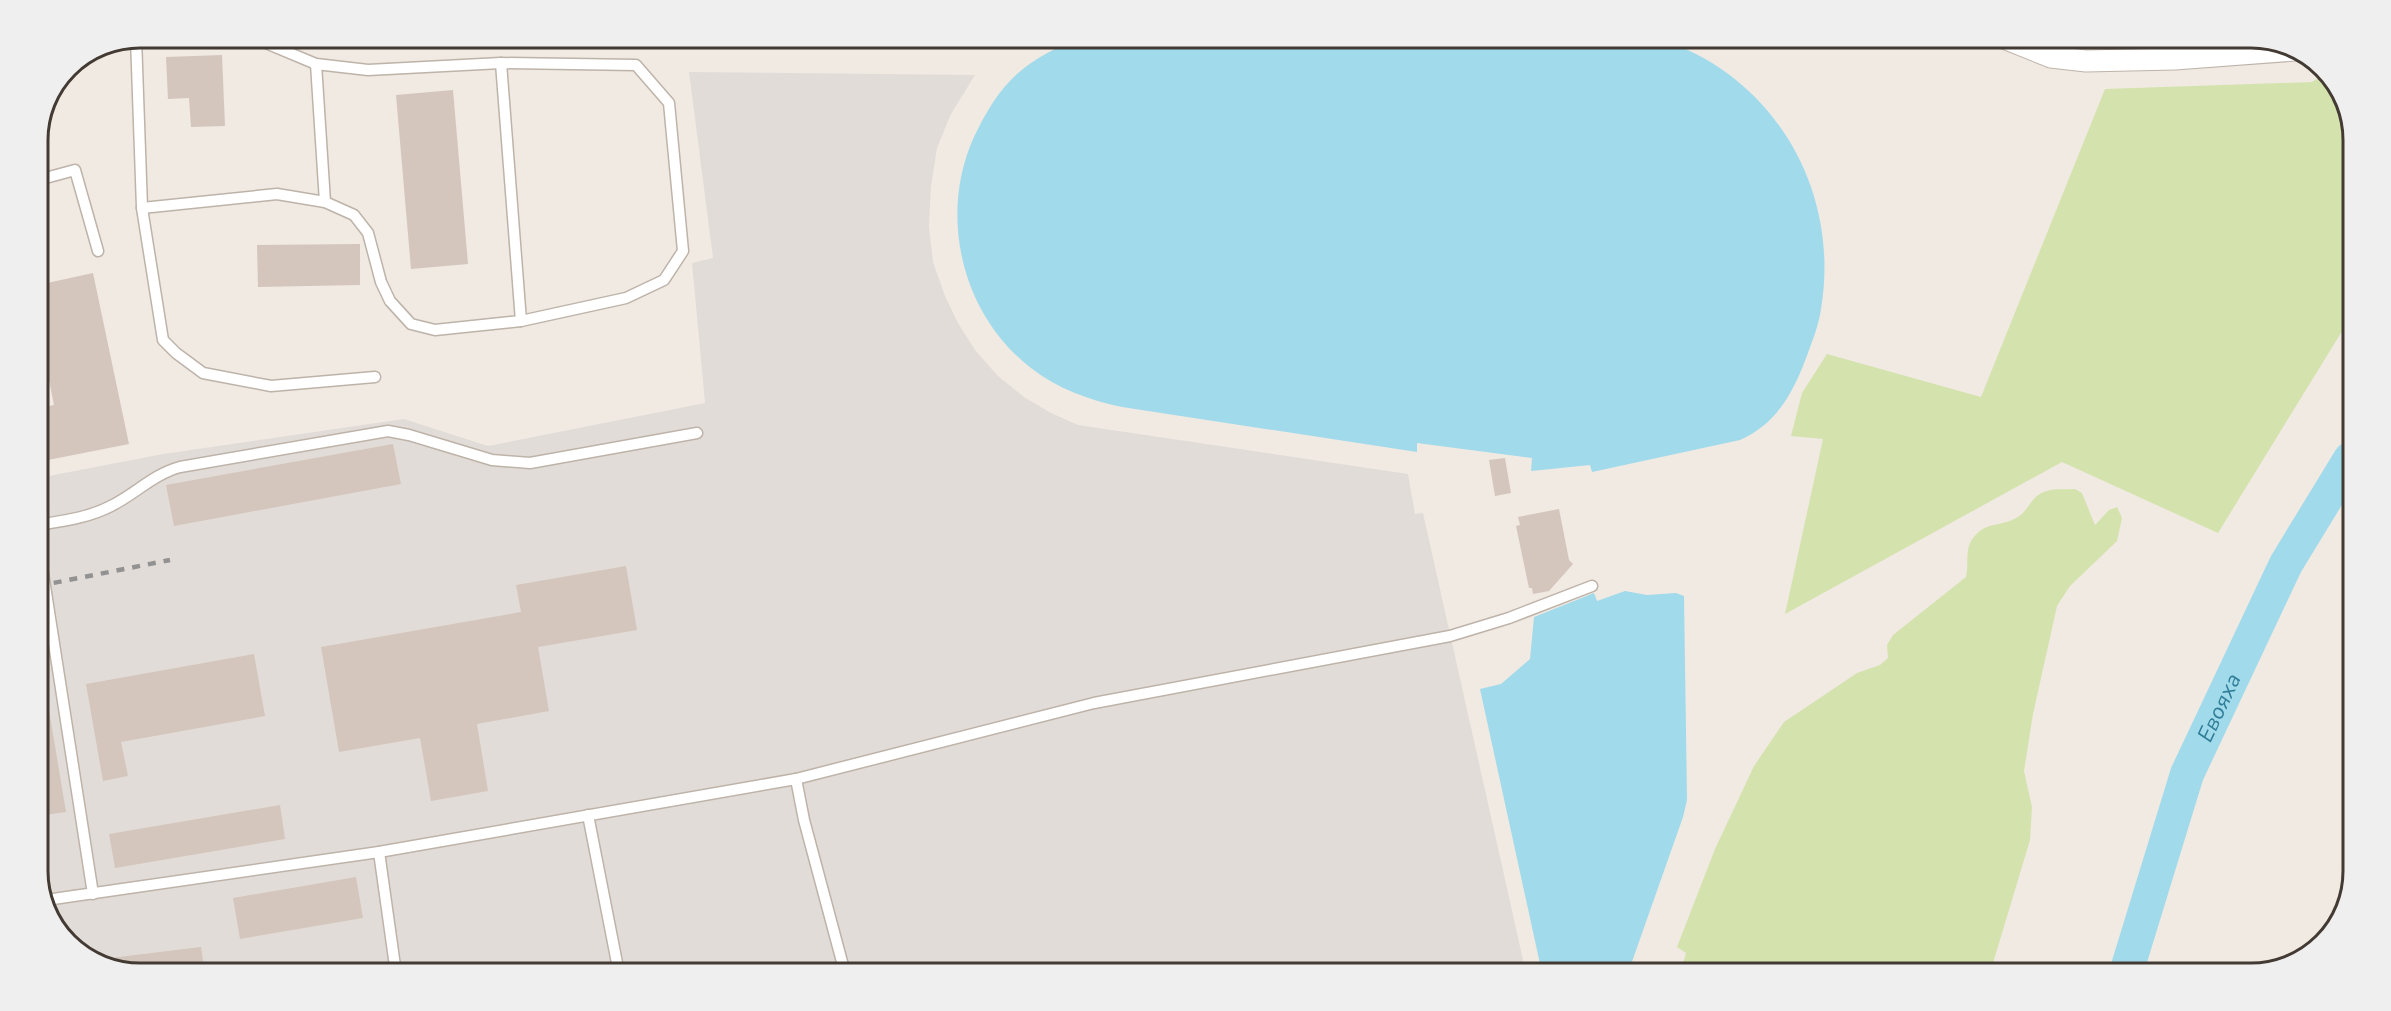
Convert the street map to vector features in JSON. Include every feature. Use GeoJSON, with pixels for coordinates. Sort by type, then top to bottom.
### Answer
{"type":"FeatureCollection","features":[{"type":"Feature","properties":{"kind":"street"},"geometry":{"type":"LineString","coordinates":[[2029,48],[2051,57],[2086,61],[2175,59],[2275,52]]}},
{"type":"Feature","properties":{"kind":"lane"},"geometry":{"type":"LineString","coordinates":[[136,48],[142,207],[163,340],[203,373],[271,386],[375,377]]}},
{"type":"Feature","properties":{"kind":"lane"},"geometry":{"type":"LineString","coordinates":[[142,207],[278,194],[325,202],[354,215],[368,234],[381,282],[390,301],[411,324],[435,330],[521,321],[626,298],[664,280],[683,250],[669,103],[636,65],[501,63],[369,70],[316,64],[278,48]]}},
{"type":"Feature","properties":{"kind":"lane"},"geometry":{"type":"LineString","coordinates":[[501,63],[521,321]]}},
{"type":"Feature","properties":{"kind":"lane"},"geometry":{"type":"LineString","coordinates":[[316,64],[325,202]]}},
{"type":"Feature","properties":{"kind":"lane"},"geometry":{"type":"LineString","coordinates":[[48,177],[75,170],[98,251]]}},
{"type":"Feature","properties":{"kind":"lane"},"geometry":{"type":"LineString","coordinates":[[48,523],[76,519],[111,506],[157,476],[180,467],[388,431],[492,460],[530,464],[697,433]]}},
{"type":"Feature","properties":{"kind":"lane"},"geometry":{"type":"LineString","coordinates":[[53,899],[379,852],[796,779],[1094,703],[1450,636],[1509,618],[1592,586]]}},
{"type":"Feature","properties":{"kind":"lane"},"geometry":{"type":"LineString","coordinates":[[48,605],[93,894]]}},
{"type":"Feature","properties":{"kind":"lane"},"geometry":{"type":"LineString","coordinates":[[796,779],[804,820],[842,963]]}},
{"type":"Feature","properties":{"kind":"lane"},"geometry":{"type":"LineString","coordinates":[[588,815],[618,963]]}},
{"type":"Feature","properties":{"kind":"lane"},"geometry":{"type":"LineString","coordinates":[[379,852],[394,963]]}},
{"type":"Feature","properties":{"kind":"shaded area"},"geometry":{"type":"Polygon","coordinates":[[[689,72],[975,75],[951,114],[937,148],[931,186],[929,227],[933,262],[945,296],[975,350],[998,376],[1024,397],[1078,425],[1408,474],[1415,514],[1423,513],[1524,963],[140,963],[104,956],[75,936],[55,907],[48,877],[48,476],[163,454],[404,419],[488,446],[705,403],[692,263],[713,258],[689,72]]]}},
{"type":"Feature","properties":{"kind":"green space"},"geometry":{"type":"Polygon","coordinates":[[[2319,78],[2331,94],[2338,110],[2343,134],[2343,330],[2218,533],[2062,462],[1785,614],[1823,439],[1791,436],[1802,393],[1827,354],[1981,397],[2105,89],[2312,82],[2319,78]]]}},
{"type":"Feature","properties":{"kind":"green space"},"geometry":{"type":"Polygon","coordinates":[[[2075,489],[2082,493],[2095,525],[2109,510],[2117,507],[2122,518],[2117,541],[2070,586],[2057,606],[2033,714],[2024,771],[2032,807],[2030,840],[1993,963],[1683,963],[1686,953],[1677,947],[1715,849],[1754,766],[1784,722],[1857,673],[1880,665],[1888,658],[1887,645],[1893,635],[1966,577],[1969,545],[1976,534],[1987,527],[2016,518],[2037,496],[2053,490],[2075,489]]]}},
{"type":"Feature","properties":{"kind":"water"},"geometry":{"type":"Polygon","coordinates":[[[1681,48],[1698,55],[1734,79],[1765,108],[1790,142],[1808,180],[1820,221],[1824,264],[1819,320],[1797,380],[1775,415],[1765,425],[1740,440],[1592,472],[1590,465],[1531,471],[1532,458],[1417,443],[1417,452],[1122,407],[1063,388],[1031,368],[1007,346],[988,321],[973,292],[963,262],[958,231],[958,199],[963,167],[987,111],[1017,74],[1055,49],[1681,48]]]}},
{"type":"Feature","properties":{"kind":"water"},"geometry":{"type":"Polygon","coordinates":[[[1625,591],[1647,595],[1676,593],[1684,596],[1687,800],[1632,963],[1540,963],[1480,689],[1501,684],[1530,659],[1534,617],[1594,593],[1597,601],[1625,591]]]}},
{"type":"Feature","properties":{"kind":"building"},"geometry":{"type":"Polygon","coordinates":[[[222,55],[225,126],[191,127],[189,98],[168,99],[166,57],[222,55]]]}},
{"type":"Feature","properties":{"kind":"building"},"geometry":{"type":"Polygon","coordinates":[[[453,90],[468,264],[411,269],[396,95],[453,90]]]}},
{"type":"Feature","properties":{"kind":"building"},"geometry":{"type":"Polygon","coordinates":[[[360,244],[360,285],[258,287],[257,245],[360,244]]]}},
{"type":"Feature","properties":{"kind":"building"},"geometry":{"type":"Polygon","coordinates":[[[93,273],[129,444],[48,460],[48,406],[54,405],[48,375],[48,283],[93,273]]]}},
{"type":"Feature","properties":{"kind":"building"},"geometry":{"type":"Polygon","coordinates":[[[393,444],[401,484],[174,526],[166,485],[393,444]]]}},
{"type":"Feature","properties":{"kind":"building"},"geometry":{"type":"Polygon","coordinates":[[[1505,458],[1511,493],[1495,496],[1489,460],[1505,458]]]}},
{"type":"Feature","properties":{"kind":"building"},"geometry":{"type":"Polygon","coordinates":[[[1559,509],[1569,560],[1573,564],[1549,591],[1533,594],[1532,588],[1529,588],[1516,526],[1520,525],[1518,517],[1559,509]]]}},
{"type":"Feature","properties":{"kind":"building"},"geometry":{"type":"Polygon","coordinates":[[[626,566],[637,630],[538,647],[549,711],[477,724],[488,791],[431,801],[420,738],[339,752],[321,647],[521,612],[516,585],[626,566]]]}},
{"type":"Feature","properties":{"kind":"building"},"geometry":{"type":"Polygon","coordinates":[[[254,654],[265,716],[121,742],[128,776],[103,781],[86,684],[254,654]]]}},
{"type":"Feature","properties":{"kind":"building"},"geometry":{"type":"Polygon","coordinates":[[[48,704],[66,812],[48,815],[48,704]]]}},
{"type":"Feature","properties":{"kind":"building"},"geometry":{"type":"Polygon","coordinates":[[[280,805],[285,839],[115,868],[109,834],[280,805]]]}},
{"type":"Feature","properties":{"kind":"building"},"geometry":{"type":"Polygon","coordinates":[[[356,877],[363,918],[240,939],[233,898],[356,877]]]}},
{"type":"Feature","properties":{"kind":"building"},"geometry":{"type":"Polygon","coordinates":[[[201,947],[203,963],[140,963],[111,958],[201,947]]]}},
{"type":"Feature","properties":{"kind":"waterway","name":"Евояха"},"geometry":{"type":"LineString","coordinates":[[2129,963],[2187,774],[2286,564],[2343,470]]}},
{"type":"Feature","properties":{"kind":"railway"},"geometry":{"type":"LineString","coordinates":[[48,584],[170,560]]}}]}
